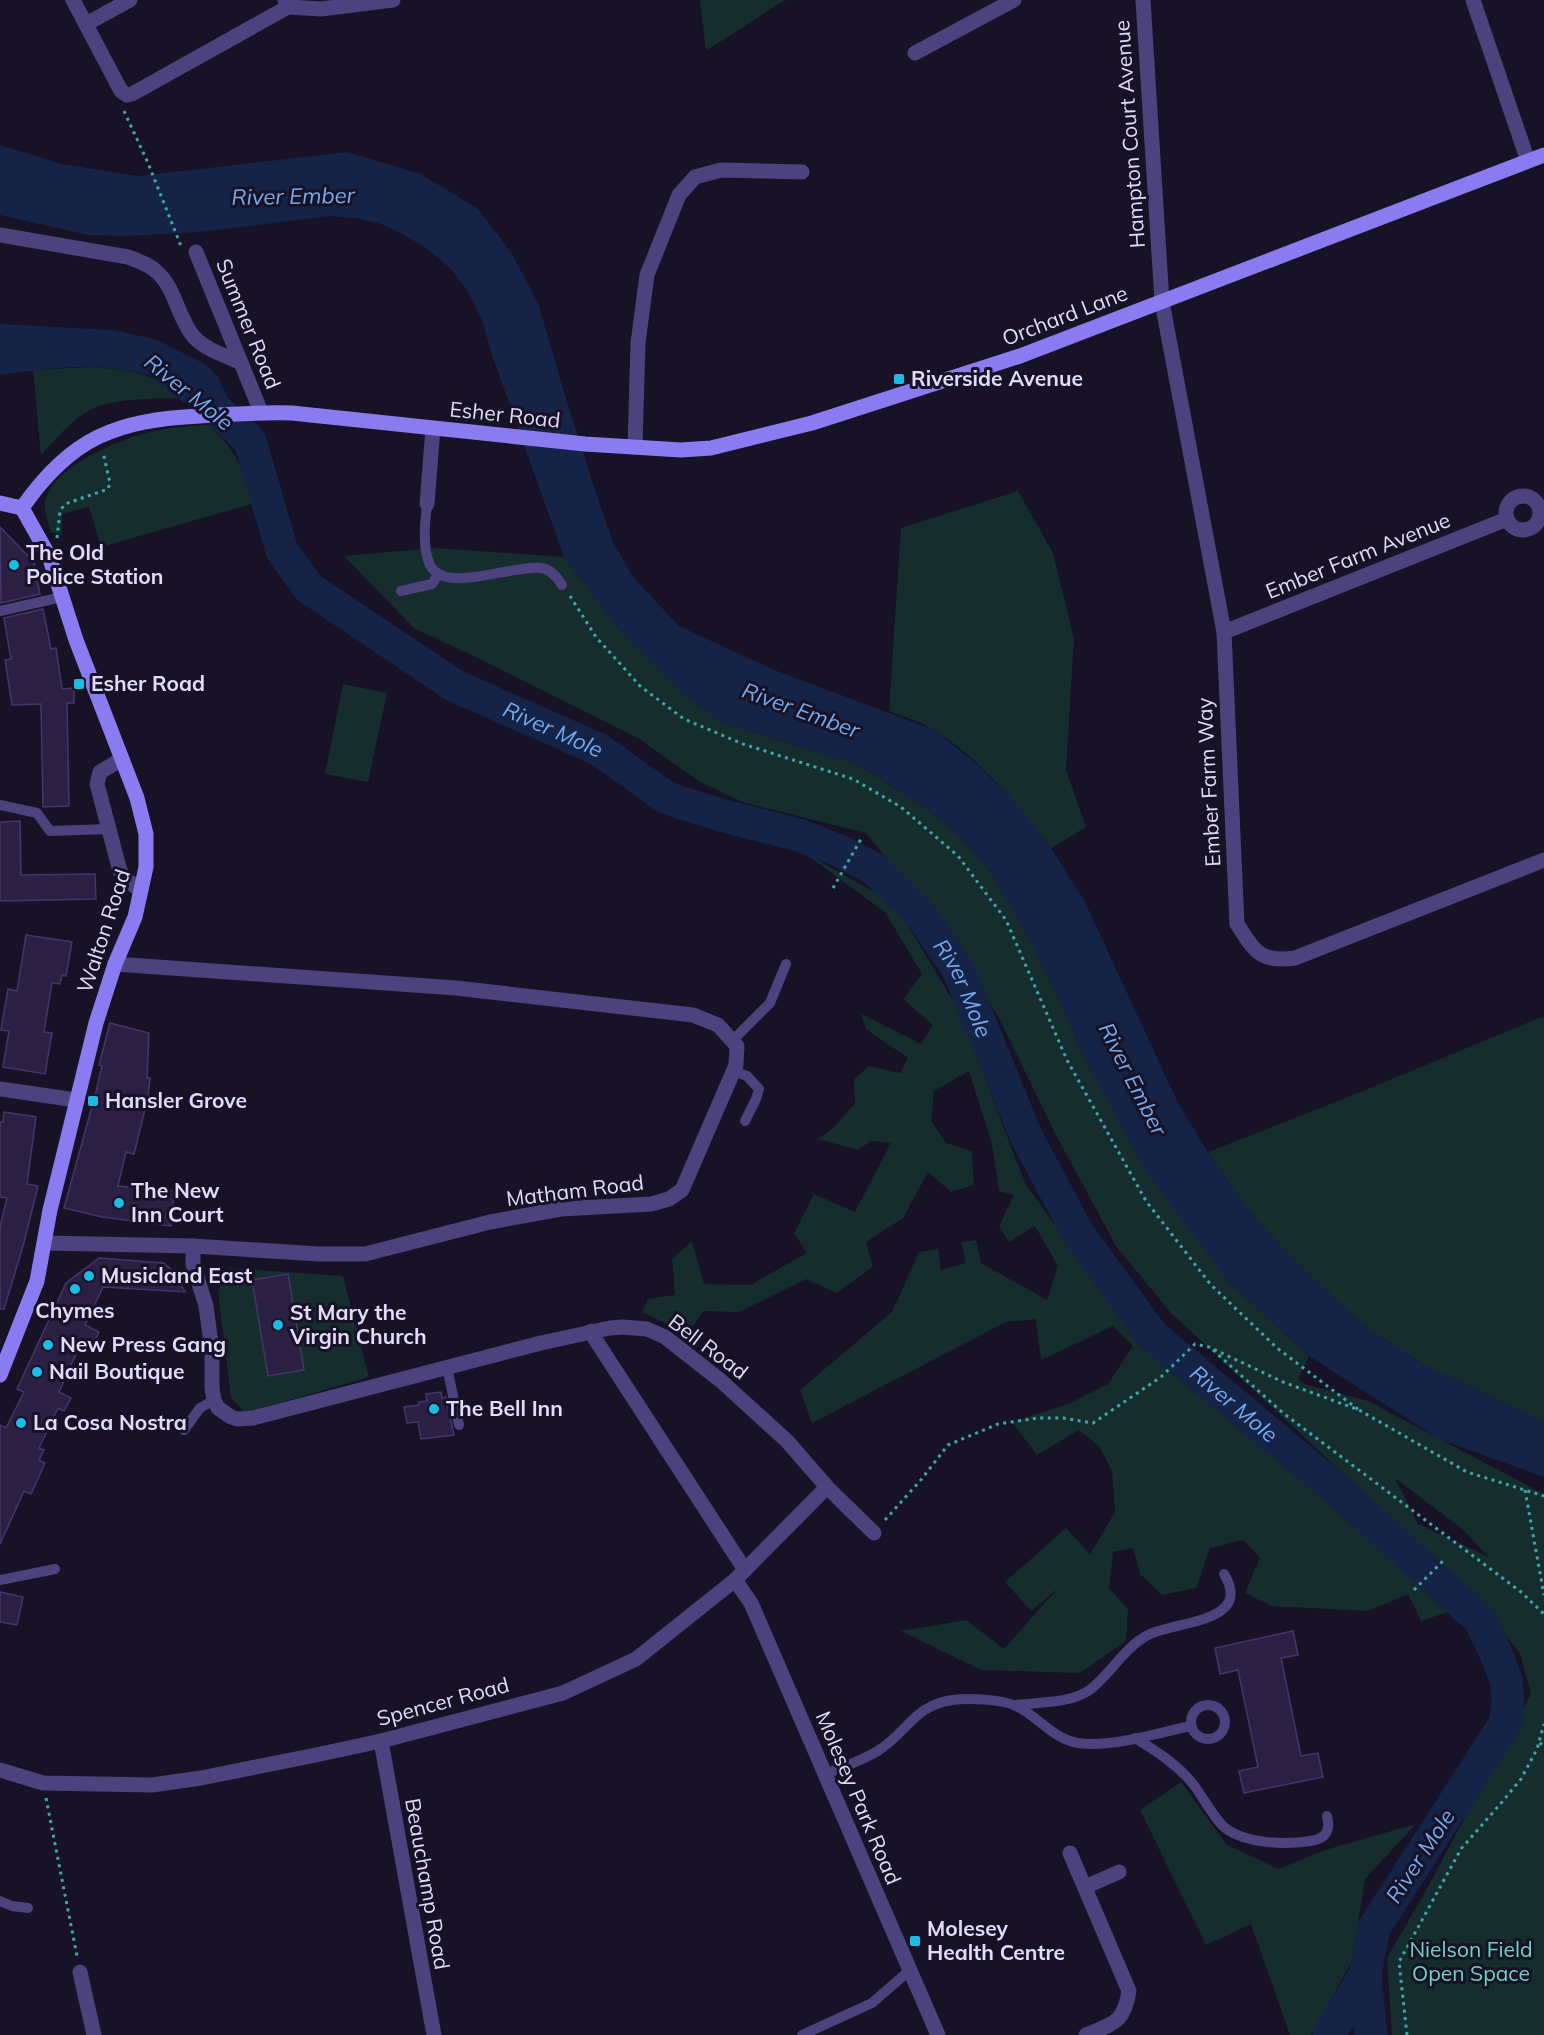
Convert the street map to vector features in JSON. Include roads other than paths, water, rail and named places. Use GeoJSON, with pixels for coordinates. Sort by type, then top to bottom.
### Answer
{"type":"FeatureCollection","features":[{"type":"Feature","properties":{"kind":"main road","name":"Orchard Lane"},"geometry":{"type":"LineString","coordinates":[[585,444],[681,450],[711,448],[812,423],[1020,356],[1544,155]]}},
{"type":"Feature","properties":{"kind":"main road","name":"Esher Road"},"geometry":{"type":"LineString","coordinates":[[22,508],[38,485],[75,450],[94,438],[144,421],[261,412],[292,413],[585,444]]}},
{"type":"Feature","properties":{"kind":"main road"},"geometry":{"type":"LineString","coordinates":[[0,503],[22,508]]}},
{"type":"Feature","properties":{"kind":"main road","name":"Walton Road"},"geometry":{"type":"LineString","coordinates":[[0,1375],[4,1355],[37,1281],[50,1210],[96,1023],[115,964],[135,917],[146,867],[146,834],[137,798],[76,640],[49,556],[22,508]]}},
{"type":"Feature","properties":{"kind":"street"},"geometry":{"type":"LineString","coordinates":[[73,0],[122,91],[127,95],[143,88],[286,3],[321,9],[393,0]]}},
{"type":"Feature","properties":{"kind":"street"},"geometry":{"type":"LineString","coordinates":[[86,24],[130,0]]}},
{"type":"Feature","properties":{"kind":"street"},"geometry":{"type":"LineString","coordinates":[[915,53],[1014,0]]}},
{"type":"Feature","properties":{"kind":"street","name":"Hampton Court Avenue"},"geometry":{"type":"LineString","coordinates":[[1143,0],[1161,302]]}},
{"type":"Feature","properties":{"kind":"street"},"geometry":{"type":"LineString","coordinates":[[1473,0],[1528,161]]}},
{"type":"Feature","properties":{"kind":"street"},"geometry":{"type":"LineString","coordinates":[[635,447],[638,343],[647,274],[679,195],[695,177],[721,170],[802,172]]}},
{"type":"Feature","properties":{"kind":"street"},"geometry":{"type":"LineString","coordinates":[[0,235],[128,257],[144,263],[158,272],[164,280],[195,338],[210,350],[240,362]]}},
{"type":"Feature","properties":{"kind":"street","name":"Summer Road"},"geometry":{"type":"LineString","coordinates":[[189,251],[261,412]]}},
{"type":"Feature","properties":{"kind":"street","name":"Ember Farm Way"},"geometry":{"type":"LineString","coordinates":[[1161,302],[1224,632],[1237,924],[1255,952],[1277,960],[1295,958],[1544,860]]}},
{"type":"Feature","properties":{"kind":"street"},"geometry":{"type":"LineString","coordinates":[[427,504],[434,429]]}},
{"type":"Feature","properties":{"kind":"street","name":"Ember Farm Avenue"},"geometry":{"type":"LineString","coordinates":[[1224,632],[1508,519]]}},
{"type":"Feature","properties":{"kind":"street"},"geometry":{"type":"LineString","coordinates":[[122,759],[100,772],[97,784],[120,871],[141,891]]}},
{"type":"Feature","properties":{"kind":"street"},"geometry":{"type":"LineString","coordinates":[[115,964],[456,988],[693,1015],[718,1025],[732,1041]]}},
{"type":"Feature","properties":{"kind":"street","name":"Matham Road"},"geometry":{"type":"LineString","coordinates":[[44,1243],[193,1246],[319,1254],[366,1254],[490,1222],[561,1209],[651,1204],[669,1199],[682,1190],[736,1065],[737,1046],[732,1041]]}},
{"type":"Feature","properties":{"kind":"street"},"geometry":{"type":"LineString","coordinates":[[0,1089],[76,1100]]}},
{"type":"Feature","properties":{"kind":"street"},"geometry":{"type":"LineString","coordinates":[[193,1246],[193,1264],[206,1305],[212,1351],[214,1400]]}},
{"type":"Feature","properties":{"kind":"street","name":"Bell Road"},"geometry":{"type":"LineString","coordinates":[[214,1400],[225,1414],[237,1419],[245,1419],[592,1331],[635,1327],[656,1332],[720,1380],[787,1441],[827,1487],[874,1533]]}},
{"type":"Feature","properties":{"kind":"street","name":"Molesey Park Road"},"geometry":{"type":"LineString","coordinates":[[592,1331],[595,1340],[740,1575],[824,1775],[938,2035]]}},
{"type":"Feature","properties":{"kind":"street","name":"Spencer Road"},"geometry":{"type":"LineString","coordinates":[[0,1770],[43,1784],[152,1785],[201,1778],[381,1741],[563,1693],[636,1659],[740,1575],[827,1487]]}},
{"type":"Feature","properties":{"kind":"street","name":"Beauchamp Road"},"geometry":{"type":"LineString","coordinates":[[381,1741],[434,2035]]}},
{"type":"Feature","properties":{"kind":"street"},"geometry":{"type":"LineString","coordinates":[[1070,1853],[1129,1991],[1126,2010],[1114,2023],[1086,2035]]}},
{"type":"Feature","properties":{"kind":"street"},"geometry":{"type":"LineString","coordinates":[[1085,1887],[1119,1872]]}},
{"type":"Feature","properties":{"kind":"street"},"geometry":{"type":"LineString","coordinates":[[80,1972],[94,2035]]}},
{"type":"Feature","properties":{"kind":"lane"},"geometry":{"type":"LineString","coordinates":[[427,504],[426,548],[430,564],[438,575],[454,579],[518,569],[543,568],[556,575],[562,585]]}},
{"type":"Feature","properties":{"kind":"lane"},"geometry":{"type":"LineString","coordinates":[[402,591],[432,584],[438,575]]}},
{"type":"Feature","properties":{"kind":"lane"},"geometry":{"type":"LineString","coordinates":[[0,610],[62,597]]}},
{"type":"Feature","properties":{"kind":"lane"},"geometry":{"type":"LineString","coordinates":[[0,805],[37,813],[50,831],[109,829]]}},
{"type":"Feature","properties":{"kind":"lane"},"geometry":{"type":"LineString","coordinates":[[732,1041],[770,1003],[786,963]]}},
{"type":"Feature","properties":{"kind":"lane"},"geometry":{"type":"LineString","coordinates":[[733,1071],[747,1076],[759,1089],[745,1121]]}},
{"type":"Feature","properties":{"kind":"lane"},"geometry":{"type":"LineString","coordinates":[[447,1367],[459,1425]]}},
{"type":"Feature","properties":{"kind":"lane"},"geometry":{"type":"LineString","coordinates":[[184,1430],[200,1408],[214,1400]]}},
{"type":"Feature","properties":{"kind":"lane"},"geometry":{"type":"LineString","coordinates":[[0,1580],[55,1569]]}},
{"type":"Feature","properties":{"kind":"lane"},"geometry":{"type":"LineString","coordinates":[[824,1775],[880,1749],[899,1735],[912,1719],[930,1706],[953,1700],[982,1699],[1015,1705],[1068,1699],[1090,1690],[1130,1649],[1148,1635],[1202,1620],[1221,1611],[1230,1600],[1230,1585],[1224,1574]]}},
{"type":"Feature","properties":{"kind":"lane"},"geometry":{"type":"LineString","coordinates":[[1015,1705],[1060,1736],[1078,1743],[1106,1743],[1191,1726]]}},
{"type":"Feature","properties":{"kind":"lane"},"geometry":{"type":"LineString","coordinates":[[1135,1738],[1175,1765],[1193,1784],[1210,1811],[1224,1827],[1244,1836],[1269,1843],[1292,1844],[1315,1841],[1325,1837],[1328,1831],[1327,1816]]}},
{"type":"Feature","properties":{"kind":"lane"},"geometry":{"type":"LineString","coordinates":[[0,1901],[12,1906],[28,1908]]}},
{"type":"Feature","properties":{"kind":"lane"},"geometry":{"type":"LineString","coordinates":[[801,2035],[872,2003],[910,1970]]}},
{"type":"Feature","properties":{"kind":"water","name":"River Ember"},"geometry":{"type":"Polygon","coordinates":[[[0,145],[62,164],[138,176],[347,152],[421,174],[478,209],[511,252],[538,303],[564,392],[613,542],[633,577],[679,626],[772,669],[934,730],[977,764],[1017,804],[1051,848],[1085,902],[1179,1105],[1249,1212],[1289,1255],[1361,1324],[1425,1366],[1544,1422],[1544,1477],[1439,1439],[1309,1356],[1229,1282],[1147,1173],[1089,1067],[1036,950],[990,871],[958,834],[921,805],[857,764],[720,722],[680,691],[621,631],[564,557],[492,355],[482,320],[468,292],[451,269],[427,249],[403,234],[381,224],[355,218],[329,216],[201,232],[125,236],[88,235],[0,215],[0,145]]]}},
{"type":"Feature","properties":{"kind":"water"},"geometry":{"type":"Polygon","coordinates":[[[0,324],[113,330],[155,339],[205,364],[218,377],[227,396],[190,398],[147,375],[106,368],[53,368],[0,375],[0,324]]]}},
{"type":"Feature","properties":{"kind":"waterway","name":"River Mole"},"geometry":{"type":"LineString","coordinates":[[168,370],[200,394],[250,441],[282,551],[309,588],[455,686],[598,749],[667,798],[720,815],[799,835],[842,852],[874,869],[921,915],[958,969],[1026,1136],[1078,1233],[1152,1335],[1342,1494],[1480,1620],[1506,1680],[1508,1700],[1506,1722],[1374,1928],[1365,1975],[1371,2035]]}},
{"type":"Feature","properties":{"kind":"waterway","name":"River Mole"},"geometry":{"type":"LineString","coordinates":[[1329,2035],[1365,1975]]}},
{"type":"Feature","properties":{"kind":"place","name":"Riverside Avenue"},"geometry":{"type":"Point","coordinates":[899,379]}},
{"type":"Feature","properties":{"kind":"place","name":"The Old Police Station"},"geometry":{"type":"Point","coordinates":[14,565]}},
{"type":"Feature","properties":{"kind":"place","name":"Esher Road"},"geometry":{"type":"Point","coordinates":[79,684]}},
{"type":"Feature","properties":{"kind":"place","name":"Hansler Grove"},"geometry":{"type":"Point","coordinates":[93,1101]}},
{"type":"Feature","properties":{"kind":"place","name":"The New Inn Court"},"geometry":{"type":"Point","coordinates":[119,1203]}},
{"type":"Feature","properties":{"kind":"place","name":"Musicland East"},"geometry":{"type":"Point","coordinates":[89,1276]}},
{"type":"Feature","properties":{"kind":"place","name":"Chymes"},"geometry":{"type":"Point","coordinates":[75,1289]}},
{"type":"Feature","properties":{"kind":"place","name":"St Mary the Virgin Church"},"geometry":{"type":"Point","coordinates":[278,1325]}},
{"type":"Feature","properties":{"kind":"place","name":"New Press Gang"},"geometry":{"type":"Point","coordinates":[48,1345]}},
{"type":"Feature","properties":{"kind":"place","name":"Nail Boutique"},"geometry":{"type":"Point","coordinates":[37,1372]}},
{"type":"Feature","properties":{"kind":"place","name":"The Bell Inn"},"geometry":{"type":"Point","coordinates":[434,1409]}},
{"type":"Feature","properties":{"kind":"place","name":"La Cosa Nostra"},"geometry":{"type":"Point","coordinates":[21,1423]}},
{"type":"Feature","properties":{"kind":"place","name":"Molesey Health Centre"},"geometry":{"type":"Point","coordinates":[915,1941]}},
{"type":"Feature","properties":{"kind":"park label","name":"Nielson Field Open Space"},"geometry":{"type":"Point","coordinates":[1471,1962]}}]}
